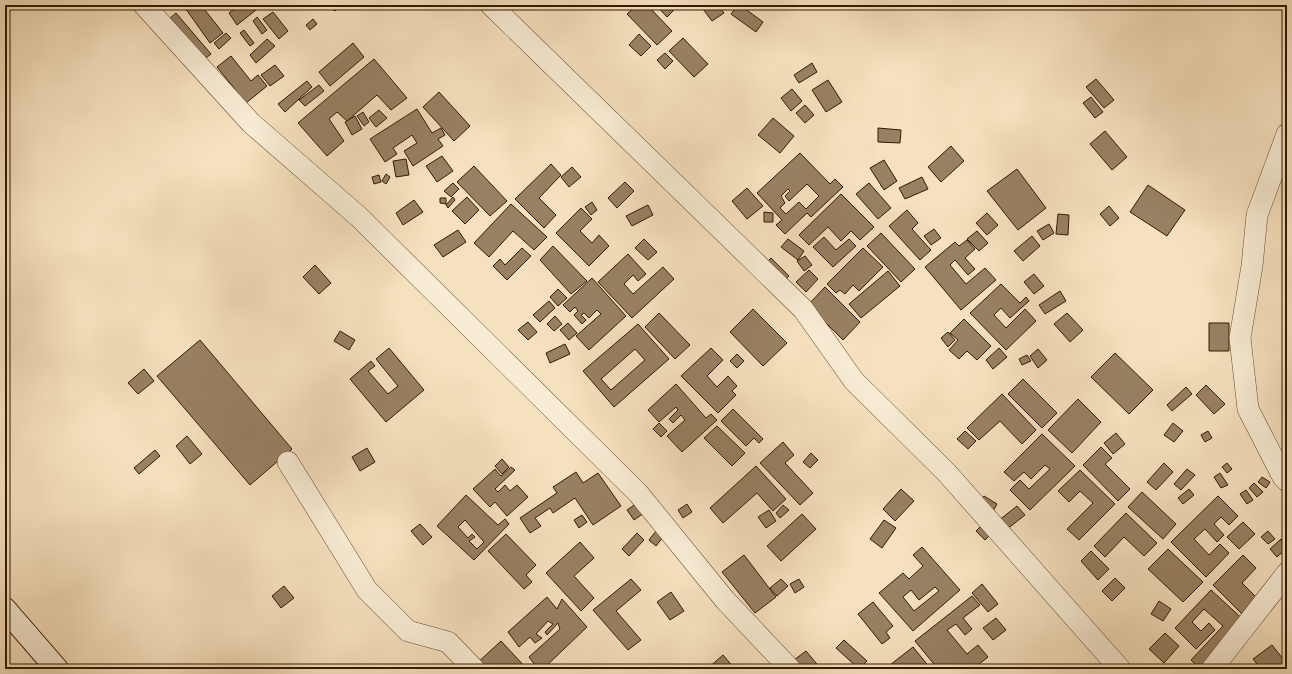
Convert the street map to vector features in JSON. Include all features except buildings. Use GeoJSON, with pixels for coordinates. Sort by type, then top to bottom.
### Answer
{"type":"FeatureCollection","features":[{"type":"Feature","properties":{"kind":"street"},"geometry":{"type":"LineString","coordinates":[[144,5],[251,123],[359,217],[638,493],[725,600],[790,669]]}},
{"type":"Feature","properties":{"kind":"street"},"geometry":{"type":"LineString","coordinates":[[491,5],[803,309],[854,381],[947,473],[1120,669]]}},
{"type":"Feature","properties":{"kind":"street"},"geometry":{"type":"LineString","coordinates":[[1287,134],[1257,215],[1252,266],[1240,338],[1248,409],[1287,482]]}},
{"type":"Feature","properties":{"kind":"street"},"geometry":{"type":"LineString","coordinates":[[288,462],[367,590],[408,631],[448,642],[474,669]]}},
{"type":"Feature","properties":{"kind":"street"},"geometry":{"type":"LineString","coordinates":[[1212,669],[1287,573]]}},
{"type":"Feature","properties":{"kind":"street"},"geometry":{"type":"LineString","coordinates":[[5,609],[57,669]]}}]}
